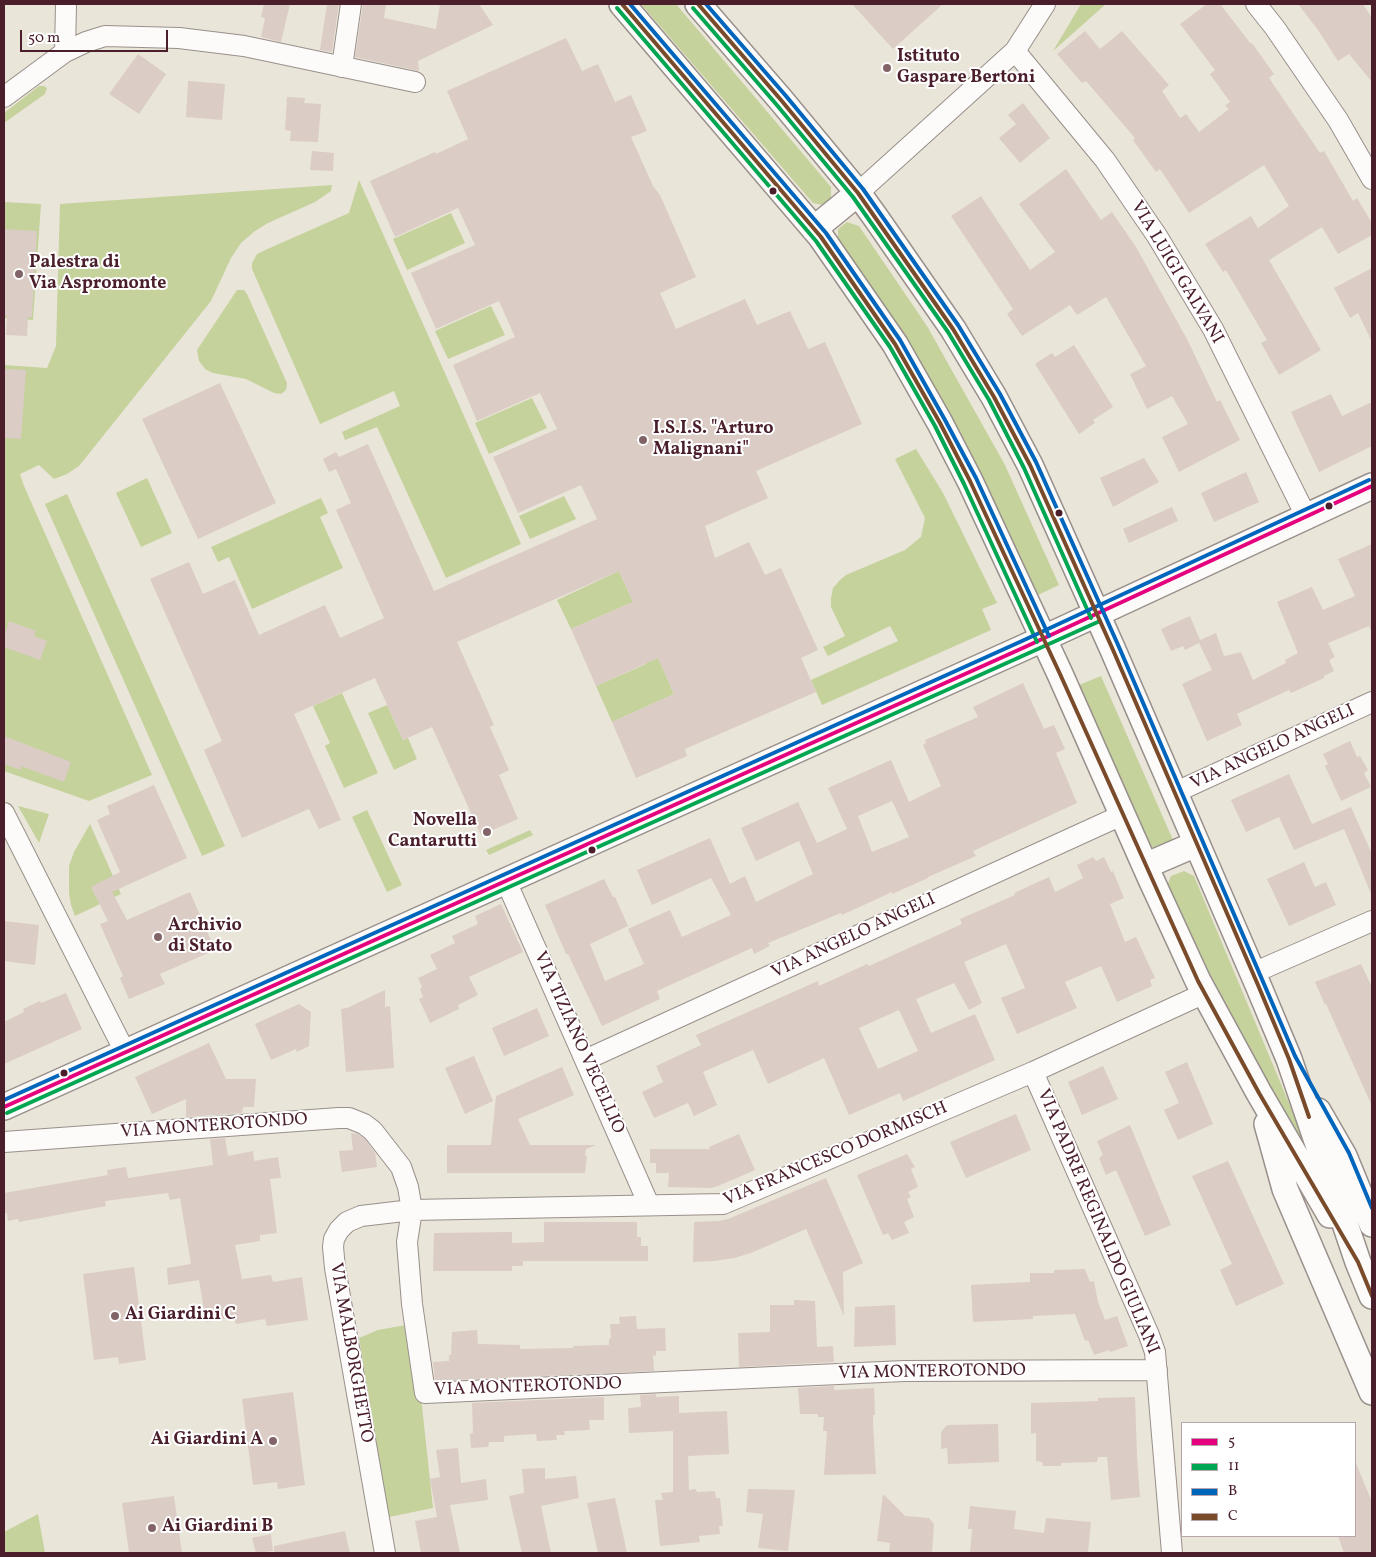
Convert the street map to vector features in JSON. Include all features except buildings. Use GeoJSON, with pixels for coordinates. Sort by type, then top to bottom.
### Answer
{"type":"FeatureCollection","features":[{"type":"Feature","properties":{"kind":"main road"},"geometry":{"type":"LineString","coordinates":[[622,4],[814,229],[894,344],[940,423],[970,481],[1198,981],[1259,1093],[1358,1262]]}},
{"type":"Feature","properties":{"kind":"main road"},"geometry":{"type":"LineString","coordinates":[[698,4],[858,193],[953,329],[994,397],[1030,465],[1097,614],[1289,1059],[1358,1262],[1372,1296]]}},
{"type":"Feature","properties":{"kind":"main road"},"geometry":{"type":"LineString","coordinates":[[814,229],[858,193]]}},
{"type":"Feature","properties":{"kind":"main road"},"geometry":{"type":"LineString","coordinates":[[4,1107],[1043,639],[1372,486]]}},
{"type":"Feature","properties":{"kind":"main road"},"geometry":{"type":"LineString","coordinates":[[1147,871],[1199,849]]}},
{"type":"Feature","properties":{"kind":"main road"},"geometry":{"type":"LineString","coordinates":[[1289,1059],[1344,1156],[1372,1224]]}},
{"type":"Feature","properties":{"kind":"main road"},"geometry":{"type":"LineString","coordinates":[[1259,1093],[1285,1189],[1372,1392]]}},
{"type":"Feature","properties":{"kind":"street"},"geometry":{"type":"LineString","coordinates":[[65,52],[66,4]]}},
{"type":"Feature","properties":{"kind":"street"},"geometry":{"type":"LineString","coordinates":[[342,67],[351,4]]}},
{"type":"Feature","properties":{"kind":"street"},"geometry":{"type":"LineString","coordinates":[[858,193],[1015,51],[1045,4]]}},
{"type":"Feature","properties":{"kind":"street"},"geometry":{"type":"LineString","coordinates":[[1256,4],[1275,28],[1338,120],[1372,179]]}},
{"type":"Feature","properties":{"kind":"street"},"geometry":{"type":"LineString","coordinates":[[4,97],[65,52],[105,36],[179,38],[244,46],[415,82]]}},
{"type":"Feature","properties":{"kind":"street","name":"VIA LUIGI GALVANI"},"geometry":{"type":"LineString","coordinates":[[1015,51],[1104,160],[1157,236],[1213,329],[1306,516]]}},
{"type":"Feature","properties":{"kind":"street","name":"VIA ANGELO ANGELI"},"geometry":{"type":"LineString","coordinates":[[1174,793],[1372,702]]}},
{"type":"Feature","properties":{"kind":"street"},"geometry":{"type":"LineString","coordinates":[[4,812],[125,1052]]}},
{"type":"Feature","properties":{"kind":"street","name":"VIA ANGELO ANGELI"},"geometry":{"type":"LineString","coordinates":[[586,1060],[1122,815]]}},
{"type":"Feature","properties":{"kind":"street","name":"VIA TIZIANO VECELLIO"},"geometry":{"type":"LineString","coordinates":[[506,881],[649,1205]]}},
{"type":"Feature","properties":{"kind":"street"},"geometry":{"type":"LineString","coordinates":[[1253,973],[1372,921]]}},
{"type":"Feature","properties":{"kind":"street","name":"VIA FRANCESCO DORMISCH"},"geometry":{"type":"LineString","coordinates":[[412,1210],[723,1204],[1033,1072],[1205,993]]}},
{"type":"Feature","properties":{"kind":"street","name":"VIA PADRE REGINALDO GIULIANI"},"geometry":{"type":"LineString","coordinates":[[1033,1072],[1155,1352],[1172,1553]]}},
{"type":"Feature","properties":{"kind":"street","name":"VIA MONTEROTONDO"},"geometry":{"type":"LineString","coordinates":[[4,1142],[349,1118],[364,1124],[373,1131],[401,1166],[408,1187],[412,1210],[406,1242],[412,1304],[425,1393],[904,1371],[1157,1370]]}},
{"type":"Feature","properties":{"kind":"street","name":"VIA MALBORGHETTO"},"geometry":{"type":"LineString","coordinates":[[385,1553],[335,1268],[333,1247],[339,1230],[352,1219],[361,1216],[412,1210]]}},
{"type":"Feature","properties":{"kind":"green space"},"geometry":{"type":"Polygon","coordinates":[[[641,4],[676,4],[831,187],[831,198],[823,205],[813,203],[641,4]]]}},
{"type":"Feature","properties":{"kind":"green space"},"geometry":{"type":"Polygon","coordinates":[[[1081,4],[1106,4],[1053,51],[1081,4]]]}},
{"type":"Feature","properties":{"kind":"green space"},"geometry":{"type":"Polygon","coordinates":[[[39,86],[47,88],[45,94],[4,123],[4,113],[39,86]]]}},
{"type":"Feature","properties":{"kind":"green space"},"geometry":{"type":"Polygon","coordinates":[[[359,180],[521,544],[446,578],[377,427],[345,440],[342,432],[400,406],[394,391],[320,424],[252,269],[252,263],[257,254],[349,213],[359,180]]]}},
{"type":"Feature","properties":{"kind":"green space"},"geometry":{"type":"Polygon","coordinates":[[[332,185],[331,191],[315,202],[268,223],[241,243],[231,258],[211,301],[79,466],[67,474],[54,479],[39,465],[20,474],[152,775],[89,801],[4,771],[4,365],[47,368],[56,346],[60,204],[332,185]]]}},
{"type":"Feature","properties":{"kind":"green space","name":"Palestra di Via Aspromonte"},"geometry":{"type":"Polygon","coordinates":[[[4,202],[41,204],[33,320],[4,318],[4,202]]]}},
{"type":"Feature","properties":{"kind":"green space"},"geometry":{"type":"Polygon","coordinates":[[[451,213],[465,243],[407,270],[393,239],[451,213]]]}},
{"type":"Feature","properties":{"kind":"green space"},"geometry":{"type":"Polygon","coordinates":[[[847,222],[859,226],[927,326],[1005,465],[1059,585],[1036,596],[982,477],[902,340],[838,240],[838,229],[847,222]]]}},
{"type":"Feature","properties":{"kind":"green space"},"geometry":{"type":"Polygon","coordinates":[[[237,290],[244,290],[247,294],[287,383],[286,390],[281,394],[274,393],[246,379],[213,373],[205,369],[199,361],[197,350],[237,290]]]}},
{"type":"Feature","properties":{"kind":"green space"},"geometry":{"type":"Polygon","coordinates":[[[491,306],[505,335],[448,359],[435,331],[491,306]]]}},
{"type":"Feature","properties":{"kind":"green space"},"geometry":{"type":"Polygon","coordinates":[[[532,398],[547,428],[489,454],[475,423],[532,398]]]}},
{"type":"Feature","properties":{"kind":"green space"},"geometry":{"type":"Polygon","coordinates":[[[916,449],[943,493],[997,603],[982,609],[991,630],[822,705],[811,680],[898,641],[890,626],[828,656],[823,647],[845,636],[831,607],[833,588],[840,580],[846,575],[905,550],[921,537],[925,518],[895,459],[916,449]]]}},
{"type":"Feature","properties":{"kind":"green space"},"geometry":{"type":"Polygon","coordinates":[[[147,478],[172,533],[141,547],[116,493],[147,478]]]}},
{"type":"Feature","properties":{"kind":"green space"},"geometry":{"type":"Polygon","coordinates":[[[67,494],[225,846],[202,856],[45,504],[67,494]]]}},
{"type":"Feature","properties":{"kind":"green space"},"geometry":{"type":"Polygon","coordinates":[[[564,496],[576,519],[530,539],[519,516],[564,496]]]}},
{"type":"Feature","properties":{"kind":"green space"},"geometry":{"type":"Polygon","coordinates":[[[321,498],[328,513],[320,517],[343,568],[252,609],[229,557],[218,562],[211,547],[321,498]]]}},
{"type":"Feature","properties":{"kind":"green space"},"geometry":{"type":"Polygon","coordinates":[[[619,571],[633,602],[571,629],[557,600],[619,571]]]}},
{"type":"Feature","properties":{"kind":"green space"},"geometry":{"type":"Polygon","coordinates":[[[656,653],[674,694],[612,722],[596,686],[646,664],[643,658],[656,653]]]}},
{"type":"Feature","properties":{"kind":"green space"},"geometry":{"type":"Polygon","coordinates":[[[1101,676],[1173,840],[1169,848],[1158,852],[1151,846],[1079,685],[1101,676]]]}},
{"type":"Feature","properties":{"kind":"green space"},"geometry":{"type":"Polygon","coordinates":[[[342,693],[378,773],[344,788],[325,746],[330,743],[313,706],[342,693]]]}},
{"type":"Feature","properties":{"kind":"green space"},"geometry":{"type":"Polygon","coordinates":[[[387,705],[403,740],[408,738],[417,759],[394,770],[368,713],[387,705]]]}},
{"type":"Feature","properties":{"kind":"green space"},"geometry":{"type":"Polygon","coordinates":[[[18,806],[49,814],[39,843],[18,806]]]}},
{"type":"Feature","properties":{"kind":"green space"},"geometry":{"type":"Polygon","coordinates":[[[367,810],[402,885],[387,892],[352,817],[367,810]]]}},
{"type":"Feature","properties":{"kind":"green space"},"geometry":{"type":"Polygon","coordinates":[[[90,824],[121,894],[75,916],[69,893],[69,866],[74,852],[90,824]]]}},
{"type":"Feature","properties":{"kind":"green space"},"geometry":{"type":"Polygon","coordinates":[[[530,830],[533,835],[489,855],[486,850],[530,830]]]}},
{"type":"Feature","properties":{"kind":"green space"},"geometry":{"type":"Polygon","coordinates":[[[1184,871],[1194,876],[1322,1182],[1235,1028],[1167,886],[1171,876],[1184,871]]]}},
{"type":"Feature","properties":{"kind":"green space"},"geometry":{"type":"Polygon","coordinates":[[[406,1325],[422,1406],[433,1508],[389,1517],[359,1338],[378,1330],[406,1325]]]}},
{"type":"Feature","properties":{"kind":"green space"},"geometry":{"type":"Polygon","coordinates":[[[38,1514],[45,1553],[4,1553],[4,1532],[38,1514]]]}},
{"type":"Feature","properties":{"kind":"transit line","name":"C"},"geometry":{"type":"LineString","coordinates":[[622,4],[821,237],[895,344],[940,423],[970,481],[1060,674],[1198,981],[1259,1093],[1358,1262],[1372,1296]]}},
{"type":"Feature","properties":{"kind":"transit line","name":"B"},"geometry":{"type":"LineString","coordinates":[[630,4],[826,233],[900,340],[976,478],[1049,636]]}},
{"type":"Feature","properties":{"kind":"transit line","name":"C"},"geometry":{"type":"LineString","coordinates":[[698,4],[858,193],[953,329],[994,397],[1030,465],[1113,650],[1258,985],[1289,1059],[1309,1117]]}},
{"type":"Feature","properties":{"kind":"transit line","name":"B"},"geometry":{"type":"LineString","coordinates":[[706,4],[863,189],[958,325],[1000,394],[1036,462],[1119,647],[1295,1056],[1349,1153],[1372,1208]]}},
{"type":"Feature","properties":{"kind":"transit line","name":"11"},"geometry":{"type":"LineString","coordinates":[[617,8],[816,241],[890,347],[935,426],[964,484],[1037,642]]}},
{"type":"Feature","properties":{"kind":"transit line","name":"11"},"geometry":{"type":"LineString","coordinates":[[693,8],[853,197],[948,332],[989,400],[1024,468],[1091,618]]}},
{"type":"Feature","properties":{"kind":"transit line","name":"B"},"geometry":{"type":"LineString","coordinates":[[4,1100],[1022,641],[1369,480]]}},
{"type":"Feature","properties":{"kind":"transit line","name":"5"},"geometry":{"type":"LineString","coordinates":[[4,1107],[1025,647],[1372,486]]}},
{"type":"Feature","properties":{"kind":"transit line","name":"11"},"geometry":{"type":"LineString","coordinates":[[7,1113],[1100,621]]}},
{"type":"Feature","properties":{"kind":"place","name":"Istituto Gaspare Bertoni"},"geometry":{"type":"Point","coordinates":[887,68]}},
{"type":"Feature","properties":{"kind":"place","name":"Palestra di Via Aspromonte"},"geometry":{"type":"Point","coordinates":[19,274]}},
{"type":"Feature","properties":{"kind":"place","name":"I.S.I.S. \"Arturo Malignani\""},"geometry":{"type":"Point","coordinates":[643,440]}},
{"type":"Feature","properties":{"kind":"place","name":"Novella Cantarutti"},"geometry":{"type":"Point","coordinates":[487,832]}},
{"type":"Feature","properties":{"kind":"place","name":"Archivio di Stato"},"geometry":{"type":"Point","coordinates":[158,937]}},
{"type":"Feature","properties":{"kind":"place","name":"Ai Giardini C"},"geometry":{"type":"Point","coordinates":[115,1316]}},
{"type":"Feature","properties":{"kind":"place","name":"Ai Giardini A"},"geometry":{"type":"Point","coordinates":[273,1441]}},
{"type":"Feature","properties":{"kind":"place","name":"Ai Giardini B"},"geometry":{"type":"Point","coordinates":[152,1528]}}]}
